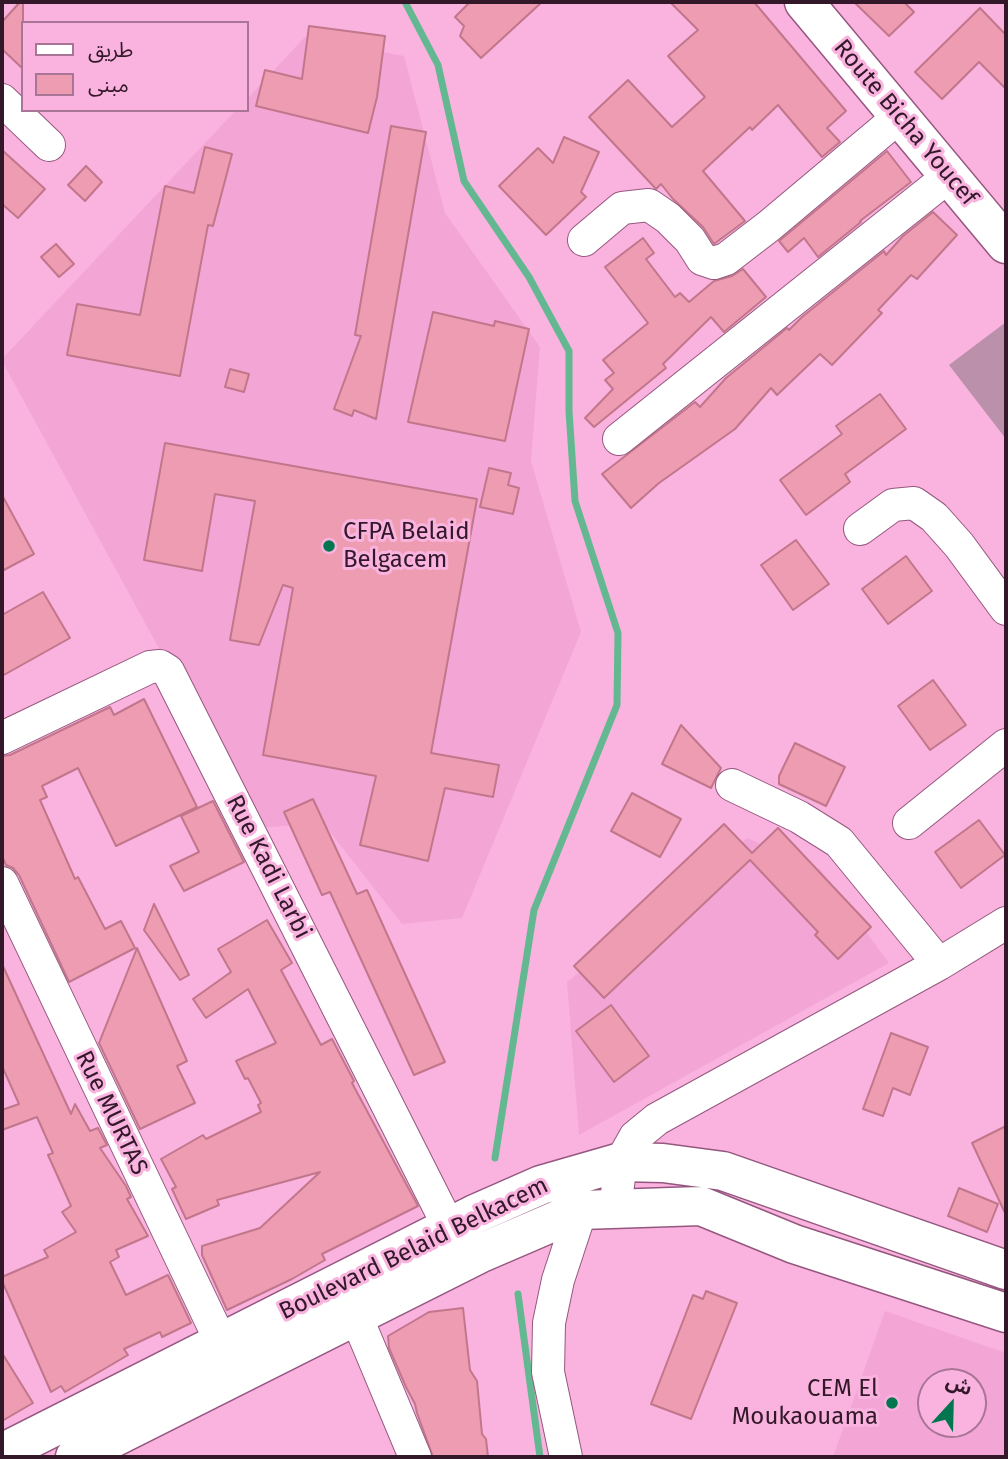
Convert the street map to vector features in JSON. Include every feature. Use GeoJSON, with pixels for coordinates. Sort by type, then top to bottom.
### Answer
{"type":"FeatureCollection","features":[{"type":"Feature","properties":{"kind":"main road","name":"Route Bicha Youcef"},"geometry":{"type":"LineString","coordinates":[[804,2],[1006,244]]}},
{"type":"Feature","properties":{"kind":"main road","name":"Boulevard Belaid Belkacem"},"geometry":{"type":"LineString","coordinates":[[2,1453],[462,1221],[541,1185],[621,1162],[663,1163],[723,1171],[1006,1270]]}},
{"type":"Feature","properties":{"kind":"main road","name":"Boulevard Belaid Belkacem"},"geometry":{"type":"LineString","coordinates":[[75,1457],[124,1446],[356,1316],[481,1252],[582,1214],[701,1206],[794,1244],[1006,1313]]}},
{"type":"Feature","properties":{"kind":"street"},"geometry":{"type":"LineString","coordinates":[[2,100],[49,145]]}},
{"type":"Feature","properties":{"kind":"street"},"geometry":{"type":"LineString","coordinates":[[584,240],[622,208],[649,205],[668,218],[690,240],[702,259],[713,263],[726,259],[900,116]]}},
{"type":"Feature","properties":{"kind":"street"},"geometry":{"type":"LineString","coordinates":[[619,439],[949,176]]}},
{"type":"Feature","properties":{"kind":"street"},"geometry":{"type":"LineString","coordinates":[[860,529],[893,505],[914,503],[934,517],[959,545],[1006,609]]}},
{"type":"Feature","properties":{"kind":"street","name":"Rue Kadi Larbi"},"geometry":{"type":"LineString","coordinates":[[2,738],[150,667],[160,666],[168,671],[462,1221]]}},
{"type":"Feature","properties":{"kind":"street"},"geometry":{"type":"LineString","coordinates":[[909,823],[1006,745]]}},
{"type":"Feature","properties":{"kind":"street"},"geometry":{"type":"LineString","coordinates":[[732,785],[808,822],[839,842],[939,964]]}},
{"type":"Feature","properties":{"kind":"street","name":"Rue MURTAS"},"geometry":{"type":"LineString","coordinates":[[2,883],[221,1342]]}},
{"type":"Feature","properties":{"kind":"street"},"geometry":{"type":"LineString","coordinates":[[566,1457],[548,1372],[549,1323],[558,1280],[582,1214],[621,1162],[635,1137],[657,1119],[939,964],[1006,923]]}},
{"type":"Feature","properties":{"kind":"street"},"geometry":{"type":"LineString","coordinates":[[356,1316],[415,1457]]}},
{"type":"Feature","properties":{"kind":"shaded area","name":"CFPA Belaid Belgacem"},"geometry":{"type":"Polygon","coordinates":[[[305,37],[404,56],[445,213],[540,347],[531,461],[581,632],[462,918],[402,924],[323,823],[257,828],[2,361],[234,112],[248,112],[248,98],[305,37]]]}},
{"type":"Feature","properties":{"kind":"shaded area"},"geometry":{"type":"Polygon","coordinates":[[[1006,322],[1006,439],[949,365],[1006,322]]]}},
{"type":"Feature","properties":{"kind":"shaded area"},"geometry":{"type":"Polygon","coordinates":[[[747,838],[820,869],[889,963],[579,1135],[567,982],[747,838]]]}},
{"type":"Feature","properties":{"kind":"shaded area","name":"CEM El Moukaouama"},"geometry":{"type":"Polygon","coordinates":[[[885,1311],[1006,1353],[1006,1457],[833,1457],[885,1311]]]}},
{"type":"Feature","properties":{"kind":"building"},"geometry":{"type":"Polygon","coordinates":[[[23,2],[21,67],[2,49],[2,22],[23,2]]]}},
{"type":"Feature","properties":{"kind":"building"},"geometry":{"type":"Polygon","coordinates":[[[470,2],[542,2],[481,58],[460,36],[464,26],[455,17],[470,2]]]}},
{"type":"Feature","properties":{"kind":"building"},"geometry":{"type":"Polygon","coordinates":[[[670,2],[754,2],[846,111],[827,128],[840,142],[822,157],[778,105],[703,171],[745,221],[714,244],[703,227],[661,184],[656,189],[589,117],[628,80],[672,127],[705,97],[668,56],[698,30],[670,2]]]}},
{"type":"Feature","properties":{"kind":"building"},"geometry":{"type":"Polygon","coordinates":[[[854,2],[904,2],[914,12],[889,36],[854,2]]]}},
{"type":"Feature","properties":{"kind":"building"},"geometry":{"type":"Polygon","coordinates":[[[980,8],[1006,35],[1006,89],[979,62],[942,99],[915,72],[980,8]]]}},
{"type":"Feature","properties":{"kind":"building"},"geometry":{"type":"Polygon","coordinates":[[[309,26],[385,36],[377,97],[368,133],[256,106],[265,70],[302,79],[309,26]]]}},
{"type":"Feature","properties":{"kind":"building"},"geometry":{"type":"Polygon","coordinates":[[[391,126],[426,132],[376,419],[354,410],[352,416],[334,409],[361,336],[355,335],[391,126]]]}},
{"type":"Feature","properties":{"kind":"building"},"geometry":{"type":"Polygon","coordinates":[[[564,137],[599,152],[581,192],[586,197],[546,235],[499,186],[538,148],[553,163],[564,137]]]}},
{"type":"Feature","properties":{"kind":"building"},"geometry":{"type":"Polygon","coordinates":[[[205,147],[232,154],[213,226],[208,225],[180,376],[67,355],[77,304],[140,315],[165,186],[194,193],[205,147]]]}},
{"type":"Feature","properties":{"kind":"building"},"geometry":{"type":"Polygon","coordinates":[[[2,150],[45,189],[18,218],[2,204],[2,150]]]}},
{"type":"Feature","properties":{"kind":"building"},"geometry":{"type":"Polygon","coordinates":[[[887,151],[911,182],[818,257],[804,238],[788,252],[779,241],[887,151]]]}},
{"type":"Feature","properties":{"kind":"building"},"geometry":{"type":"Polygon","coordinates":[[[86,166],[102,182],[85,201],[68,185],[86,166]]]}},
{"type":"Feature","properties":{"kind":"building"},"geometry":{"type":"Polygon","coordinates":[[[933,212],[957,235],[917,279],[911,275],[878,310],[882,313],[832,365],[820,354],[777,395],[771,388],[735,429],[659,483],[631,508],[602,474],[695,402],[700,407],[726,378],[884,251],[886,255],[903,236],[933,212]]]}},
{"type":"Feature","properties":{"kind":"building"},"geometry":{"type":"Polygon","coordinates":[[[643,238],[654,253],[646,259],[675,297],[680,293],[689,302],[714,281],[732,276],[743,269],[766,297],[724,332],[711,317],[663,364],[666,368],[594,427],[585,418],[613,389],[605,380],[614,373],[603,360],[648,323],[605,267],[643,238]]]}},
{"type":"Feature","properties":{"kind":"building"},"geometry":{"type":"Polygon","coordinates":[[[56,244],[74,264],[59,277],[41,257],[56,244]]]}},
{"type":"Feature","properties":{"kind":"building"},"geometry":{"type":"Polygon","coordinates":[[[433,312],[494,326],[495,321],[529,329],[505,441],[408,422],[433,312]]]}},
{"type":"Feature","properties":{"kind":"building"},"geometry":{"type":"Polygon","coordinates":[[[230,369],[249,374],[244,392],[225,387],[230,369]]]}},
{"type":"Feature","properties":{"kind":"building"},"geometry":{"type":"Polygon","coordinates":[[[880,394],[906,429],[845,474],[850,482],[806,515],[780,480],[842,434],[836,426],[880,394]]]}},
{"type":"Feature","properties":{"kind":"building"},"geometry":{"type":"Polygon","coordinates":[[[165,443],[477,499],[431,753],[499,765],[493,797],[445,788],[428,861],[360,845],[376,776],[263,755],[293,588],[283,585],[259,645],[230,640],[255,501],[215,494],[202,571],[144,560],[165,443]]]}},
{"type":"Feature","properties":{"kind":"building"},"geometry":{"type":"Polygon","coordinates":[[[489,468],[511,473],[508,485],[519,488],[513,514],[480,507],[489,468]]]}},
{"type":"Feature","properties":{"kind":"building"},"geometry":{"type":"Polygon","coordinates":[[[2,495],[34,554],[2,571],[2,495]]]}},
{"type":"Feature","properties":{"kind":"building"},"geometry":{"type":"Polygon","coordinates":[[[796,540],[829,584],[793,610],[761,565],[796,540]]]}},
{"type":"Feature","properties":{"kind":"building"},"geometry":{"type":"Polygon","coordinates":[[[906,556],[932,591],[888,624],[862,589],[906,556]]]}},
{"type":"Feature","properties":{"kind":"building"},"geometry":{"type":"Polygon","coordinates":[[[43,592],[70,638],[2,676],[2,615],[43,592]]]}},
{"type":"Feature","properties":{"kind":"building"},"geometry":{"type":"Polygon","coordinates":[[[933,680],[966,725],[930,750],[898,706],[933,680]]]}},
{"type":"Feature","properties":{"kind":"building"},"geometry":{"type":"Polygon","coordinates":[[[144,699],[197,807],[116,846],[78,768],[42,786],[47,797],[40,800],[75,879],[78,877],[105,929],[121,921],[135,948],[69,982],[19,875],[6,865],[2,856],[2,756],[10,755],[110,707],[114,715],[144,699]]]}},
{"type":"Feature","properties":{"kind":"building"},"geometry":{"type":"Polygon","coordinates":[[[681,725],[721,768],[711,788],[662,764],[681,725]]]}},
{"type":"Feature","properties":{"kind":"building"},"geometry":{"type":"Polygon","coordinates":[[[795,743],[845,767],[826,806],[779,784],[779,776],[795,743]]]}},
{"type":"Feature","properties":{"kind":"building"},"geometry":{"type":"Polygon","coordinates":[[[632,793],[681,819],[660,857],[611,831],[632,793]]]}},
{"type":"Feature","properties":{"kind":"building"},"geometry":{"type":"Polygon","coordinates":[[[313,799],[357,894],[367,890],[445,1062],[414,1075],[330,892],[322,895],[284,812],[313,799]]]}},
{"type":"Feature","properties":{"kind":"building"},"geometry":{"type":"Polygon","coordinates":[[[213,801],[244,862],[184,891],[170,866],[199,852],[181,816],[213,801]]]}},
{"type":"Feature","properties":{"kind":"building"},"geometry":{"type":"Polygon","coordinates":[[[979,820],[1005,855],[961,888],[935,852],[979,820]]]}},
{"type":"Feature","properties":{"kind":"building"},"geometry":{"type":"Polygon","coordinates":[[[724,824],[752,853],[778,828],[871,927],[838,959],[815,935],[818,932],[750,860],[604,998],[574,966],[724,824]]]}},
{"type":"Feature","properties":{"kind":"building"},"geometry":{"type":"Polygon","coordinates":[[[154,904],[189,975],[180,980],[144,930],[154,904]]]}},
{"type":"Feature","properties":{"kind":"building"},"geometry":{"type":"Polygon","coordinates":[[[267,920],[292,963],[281,970],[321,1045],[332,1039],[354,1081],[352,1083],[418,1206],[322,1254],[325,1260],[292,1279],[227,1310],[202,1255],[202,1246],[260,1228],[320,1172],[217,1200],[219,1205],[186,1219],[172,1189],[176,1187],[161,1159],[203,1135],[206,1139],[261,1112],[258,1105],[261,1103],[236,1061],[276,1043],[248,989],[206,1018],[193,999],[231,972],[218,949],[267,920]]]}},
{"type":"Feature","properties":{"kind":"building"},"geometry":{"type":"Polygon","coordinates":[[[137,948],[187,1061],[177,1066],[195,1103],[140,1129],[99,1043],[137,948]]]}},
{"type":"Feature","properties":{"kind":"building"},"geometry":{"type":"Polygon","coordinates":[[[2,964],[71,1114],[75,1104],[90,1131],[98,1128],[107,1145],[100,1148],[126,1186],[131,1197],[127,1199],[148,1236],[116,1250],[119,1257],[110,1262],[126,1295],[168,1275],[191,1323],[162,1337],[160,1332],[124,1349],[128,1355],[65,1392],[61,1386],[51,1392],[2,1281],[2,1277],[48,1257],[44,1250],[76,1232],[62,1212],[71,1206],[48,1155],[53,1153],[37,1117],[2,1130],[2,1110],[19,1104],[2,1066],[2,964]]]}},
{"type":"Feature","properties":{"kind":"building"},"geometry":{"type":"Polygon","coordinates":[[[611,1005],[649,1056],[614,1082],[576,1031],[611,1005]]]}},
{"type":"Feature","properties":{"kind":"building"},"geometry":{"type":"Polygon","coordinates":[[[891,1033],[928,1047],[910,1095],[893,1088],[883,1116],[863,1109],[891,1033]]]}},
{"type":"Feature","properties":{"kind":"building"},"geometry":{"type":"Polygon","coordinates":[[[1006,1126],[1006,1215],[972,1143],[1006,1126]]]}},
{"type":"Feature","properties":{"kind":"building"},"geometry":{"type":"Polygon","coordinates":[[[959,1188],[998,1204],[987,1232],[948,1216],[959,1188]]]}},
{"type":"Feature","properties":{"kind":"building"},"geometry":{"type":"Polygon","coordinates":[[[706,1291],[737,1303],[691,1419],[651,1404],[693,1295],[703,1299],[706,1291]]]}},
{"type":"Feature","properties":{"kind":"building"},"geometry":{"type":"Polygon","coordinates":[[[463,1308],[470,1370],[477,1381],[482,1434],[486,1439],[488,1457],[433,1457],[415,1404],[389,1348],[388,1336],[429,1312],[463,1308]]]}},
{"type":"Feature","properties":{"kind":"building"},"geometry":{"type":"Polygon","coordinates":[[[2,1353],[33,1403],[2,1421],[2,1353]]]}},
{"type":"Feature","properties":{"kind":"waterway"},"geometry":{"type":"LineString","coordinates":[[405,2],[438,65],[464,181],[529,277],[569,351],[569,411],[575,501],[618,633],[617,705],[534,910],[495,1158]]}},
{"type":"Feature","properties":{"kind":"waterway"},"geometry":{"type":"LineString","coordinates":[[518,1294],[540,1457]]}},
{"type":"Feature","properties":{"kind":"place","name":"CFPA Belaid Belgacem"},"geometry":{"type":"Point","coordinates":[329,546]}},
{"type":"Feature","properties":{"kind":"place","name":"CEM El Moukaouama"},"geometry":{"type":"Point","coordinates":[892,1403]}}]}
